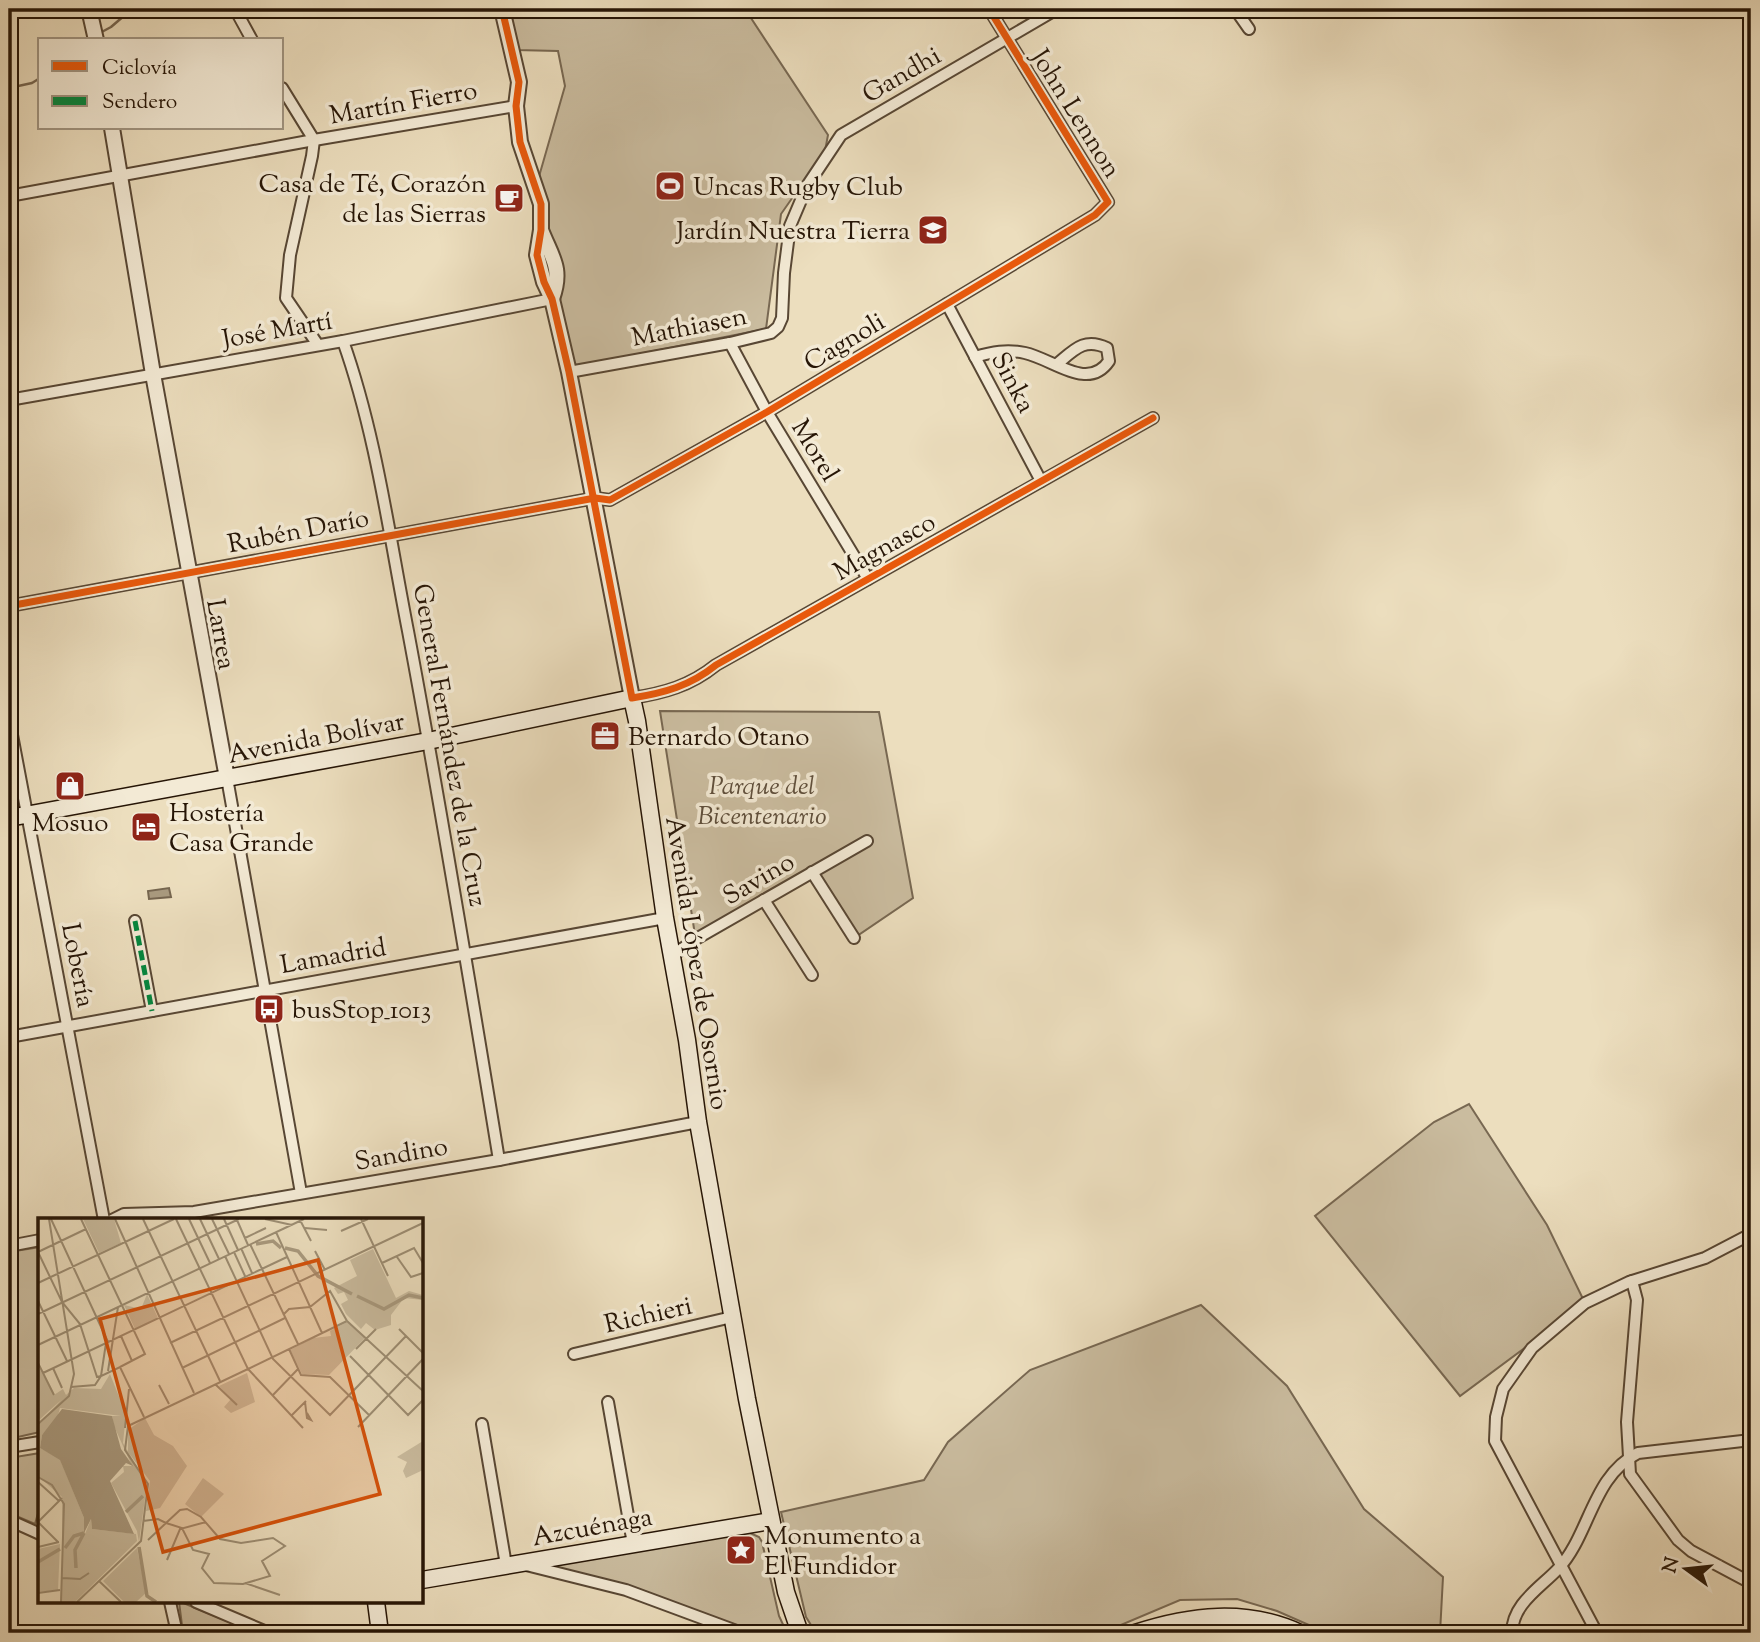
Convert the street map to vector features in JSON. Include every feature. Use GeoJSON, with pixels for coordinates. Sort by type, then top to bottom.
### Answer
{"type":"FeatureCollection","features":[{"type":"Feature","properties":{"kind":"main road","name":"Avenida Bolívar"},"geometry":{"type":"LineString","coordinates":[[9,818],[428,741],[632,698]]}},
{"type":"Feature","properties":{"kind":"main road","name":"Avenida López de Osornio"},"geometry":{"type":"LineString","coordinates":[[632,698],[665,918],[732,1317],[770,1521],[786,1592],[800,1633]]}},
{"type":"Feature","properties":{"kind":"main road","name":"Azcuénaga"},"geometry":{"type":"LineString","coordinates":[[424,1580],[770,1521]]}},
{"type":"Feature","properties":{"kind":"main road"},"geometry":{"type":"LineString","coordinates":[[376,1604],[380,1633]]}},
{"type":"Feature","properties":{"kind":"main road"},"geometry":{"type":"LineString","coordinates":[[1135,1633],[1196,1617],[1250,1616],[1300,1633]]}},
{"type":"Feature","properties":{"kind":"street"},"geometry":{"type":"LineString","coordinates":[[89,9],[96,38]]}},
{"type":"Feature","properties":{"kind":"street"},"geometry":{"type":"LineString","coordinates":[[235,9],[251,38]]}},
{"type":"Feature","properties":{"kind":"street","name":"Avenida López de Osornio"},"geometry":{"type":"LineString","coordinates":[[502,9],[519,82],[516,106],[520,142],[541,204],[541,230],[556,265],[558,281],[552,299],[595,498],[632,698]]}},
{"type":"Feature","properties":{"kind":"street","name":"John Lennon"},"geometry":{"type":"LineString","coordinates":[[989,9],[1108,202]]}},
{"type":"Feature","properties":{"kind":"street","name":"Gandhi"},"geometry":{"type":"LineString","coordinates":[[841,135],[1057,9]]}},
{"type":"Feature","properties":{"kind":"street"},"geometry":{"type":"LineString","coordinates":[[1235,9],[1249,29]]}},
{"type":"Feature","properties":{"kind":"street"},"geometry":{"type":"LineString","coordinates":[[284,91],[314,140],[313,156],[289,255],[286,298],[318,345]]}},
{"type":"Feature","properties":{"kind":"street","name":"Martín Fierro"},"geometry":{"type":"LineString","coordinates":[[9,196],[516,106]]}},
{"type":"Feature","properties":{"kind":"street","name":"Larrea"},"geometry":{"type":"LineString","coordinates":[[112,130],[153,374],[301,1193]]}},
{"type":"Feature","properties":{"kind":"street","name":"Mathiasen"},"geometry":{"type":"LineString","coordinates":[[569,372],[730,343],[771,333],[778,327],[782,318],[790,226],[807,186],[841,135]]}},
{"type":"Feature","properties":{"kind":"street","name":"Cagnoli"},"geometry":{"type":"LineString","coordinates":[[595,498],[610,500],[766,412],[1094,215],[1108,202]]}},
{"type":"Feature","properties":{"kind":"street","name":"José Martí"},"geometry":{"type":"LineString","coordinates":[[9,400],[343,341],[552,299]]}},
{"type":"Feature","properties":{"kind":"street","name":"Sinka"},"geometry":{"type":"LineString","coordinates":[[947,304],[1041,481]]}},
{"type":"Feature","properties":{"kind":"street","name":"General Fernández de la Cruz"},"geometry":{"type":"LineString","coordinates":[[343,341],[357,379],[380,481],[428,741],[499,1160]]}},
{"type":"Feature","properties":{"kind":"street","name":"Morel"},"geometry":{"type":"LineString","coordinates":[[730,343],[766,412],[868,579]]}},
{"type":"Feature","properties":{"kind":"street"},"geometry":{"type":"LineString","coordinates":[[975,357],[997,351],[1026,353],[1056,365],[1090,376],[1103,371],[1110,361],[1107,348],[1096,343],[1085,344],[1056,365]]}},
{"type":"Feature","properties":{"kind":"street","name":"Magnasco"},"geometry":{"type":"LineString","coordinates":[[632,698],[663,694],[684,686],[716,665],[1153,418]]}},
{"type":"Feature","properties":{"kind":"street","name":"Rubén Darío"},"geometry":{"type":"LineString","coordinates":[[9,606],[595,498]]}},
{"type":"Feature","properties":{"kind":"street","name":"Lobería"},"geometry":{"type":"LineString","coordinates":[[9,719],[104,1218]]}},
{"type":"Feature","properties":{"kind":"street","name":"Savino"},"geometry":{"type":"LineString","coordinates":[[672,956],[696,939],[867,841]]}},
{"type":"Feature","properties":{"kind":"street"},"geometry":{"type":"LineString","coordinates":[[812,872],[854,938]]}},
{"type":"Feature","properties":{"kind":"street"},"geometry":{"type":"LineString","coordinates":[[764,900],[812,975]]}},
{"type":"Feature","properties":{"kind":"street","name":"Lamadrid"},"geometry":{"type":"LineString","coordinates":[[9,1037],[665,918]]}},
{"type":"Feature","properties":{"kind":"street"},"geometry":{"type":"LineString","coordinates":[[135,921],[152,1011]]}},
{"type":"Feature","properties":{"kind":"street","name":"Sandino"},"geometry":{"type":"LineString","coordinates":[[116,1218],[124,1214],[194,1212],[499,1160],[698,1122]]}},
{"type":"Feature","properties":{"kind":"street"},"geometry":{"type":"LineString","coordinates":[[1597,1633],[1496,1441],[1496,1417],[1503,1390],[1532,1348],[1585,1303],[1632,1281],[1704,1258],[1751,1234]]}},
{"type":"Feature","properties":{"kind":"street"},"geometry":{"type":"LineString","coordinates":[[9,1247],[38,1240]]}},
{"type":"Feature","properties":{"kind":"street"},"geometry":{"type":"LineString","coordinates":[[1632,1281],[1637,1300],[1627,1422],[1630,1474],[1678,1540],[1691,1551],[1751,1583]]}},
{"type":"Feature","properties":{"kind":"street","name":"Richieri"},"geometry":{"type":"LineString","coordinates":[[574,1354],[732,1317]]}},
{"type":"Feature","properties":{"kind":"street"},"geometry":{"type":"LineString","coordinates":[[608,1402],[633,1544]]}},
{"type":"Feature","properties":{"kind":"street"},"geometry":{"type":"LineString","coordinates":[[482,1424],[513,1564],[626,1590],[742,1633]]}},
{"type":"Feature","properties":{"kind":"street"},"geometry":{"type":"LineString","coordinates":[[1513,1633],[1512,1623],[1517,1609],[1561,1566],[1614,1470],[1628,1458],[1637,1453],[1751,1440]]}},
{"type":"Feature","properties":{"kind":"street"},"geometry":{"type":"LineString","coordinates":[[9,1447],[38,1442]]}},
{"type":"Feature","properties":{"kind":"street"},"geometry":{"type":"LineString","coordinates":[[9,1520],[38,1533]]}},
{"type":"Feature","properties":{"kind":"street"},"geometry":{"type":"LineString","coordinates":[[158,1633],[176,1632],[170,1604]]}},
{"type":"Feature","properties":{"kind":"street"},"geometry":{"type":"LineString","coordinates":[[201,1604],[269,1633]]}},
{"type":"Feature","properties":{"kind":"green space","name":"Uncas Rugby Club"},"geometry":{"type":"Polygon","coordinates":[[[507,9],[745,9],[828,135],[825,151],[781,214],[766,329],[578,366],[575,364],[563,340],[538,180],[565,86],[558,51],[516,50],[507,9]]]}},
{"type":"Feature","properties":{"kind":"green space","name":"Parque del Bicentenario"},"geometry":{"type":"Polygon","coordinates":[[[660,711],[879,712],[913,898],[854,938],[812,873],[695,935],[660,711]]]}},
{"type":"Feature","properties":{"kind":"green space"},"geometry":{"type":"Polygon","coordinates":[[[1469,1104],[1547,1225],[1585,1303],[1460,1396],[1315,1216],[1434,1122],[1469,1104]]]}},
{"type":"Feature","properties":{"kind":"green space"},"geometry":{"type":"Polygon","coordinates":[[[38,1247],[38,1432],[9,1439],[9,1252],[38,1247]]]}},
{"type":"Feature","properties":{"kind":"green space"},"geometry":{"type":"Polygon","coordinates":[[[1201,1305],[1287,1386],[1364,1509],[1443,1577],[1440,1633],[1327,1633],[1277,1611],[1237,1599],[1180,1600],[1102,1633],[816,1633],[806,1617],[781,1512],[924,1480],[948,1442],[1030,1370],[1201,1305]]]}},
{"type":"Feature","properties":{"kind":"green space"},"geometry":{"type":"Polygon","coordinates":[[[38,1453],[38,1513],[35,1524],[9,1513],[9,1458],[38,1453]]]}},
{"type":"Feature","properties":{"kind":"green space"},"geometry":{"type":"Polygon","coordinates":[[[748,1532],[759,1537],[762,1542],[779,1616],[787,1633],[754,1633],[538,1566],[748,1532]]]}},
{"type":"Feature","properties":{"kind":"green space"},"geometry":{"type":"Polygon","coordinates":[[[179,1604],[186,1604],[256,1633],[183,1633],[179,1604]]]}},
{"type":"Feature","properties":{"kind":"green space"},"geometry":{"type":"Polygon","coordinates":[[[1250,1622],[1289,1633],[1160,1633],[1190,1623],[1250,1622]]]}},
{"type":"Feature","properties":{"kind":"shaded area"},"geometry":{"type":"Polygon","coordinates":[[[169,888],[171,897],[149,899],[148,891],[169,888]]]}},
{"type":"Feature","properties":{"kind":"waterway"},"geometry":{"type":"LineString","coordinates":[[98,34],[132,9]]}},
{"type":"Feature","properties":{"kind":"waterway"},"geometry":{"type":"LineString","coordinates":[[9,88],[38,79]]}},
{"type":"Feature","properties":{"kind":"marked path"},"geometry":{"type":"LineString","coordinates":[[135,921],[152,1011]]}},
{"type":"Feature","properties":{"kind":"cycle path"},"geometry":{"type":"LineString","coordinates":[[502,9],[519,82],[516,106],[520,142],[541,204],[537,255],[552,299],[569,372],[632,698],[666,691],[696,678],[1153,418]]}},
{"type":"Feature","properties":{"kind":"cycle path"},"geometry":{"type":"LineString","coordinates":[[9,606],[595,498],[610,500],[767,412],[1095,215],[1108,202],[989,9]]}},
{"type":"Feature","properties":{"kind":"place","name":"Uncas Rugby Club"},"geometry":{"type":"Point","coordinates":[670,186]}},
{"type":"Feature","properties":{"kind":"place","name":"Casa de Té, Corazón de las Sierras"},"geometry":{"type":"Point","coordinates":[509,198]}},
{"type":"Feature","properties":{"kind":"place","name":"Jardín Nuestra Tierra"},"geometry":{"type":"Point","coordinates":[933,230]}},
{"type":"Feature","properties":{"kind":"place","name":"Bernardo Otano"},"geometry":{"type":"Point","coordinates":[605,736]}},
{"type":"Feature","properties":{"kind":"place","name":"Mosuo"},"geometry":{"type":"Point","coordinates":[70,786]}},
{"type":"Feature","properties":{"kind":"place","name":"Hostería Casa Grande"},"geometry":{"type":"Point","coordinates":[146,827]}},
{"type":"Feature","properties":{"kind":"place","name":"busStop_1013"},"geometry":{"type":"Point","coordinates":[269,1009]}},
{"type":"Feature","properties":{"kind":"place","name":"Monumento a El Fundidor"},"geometry":{"type":"Point","coordinates":[741,1550]}}]}
